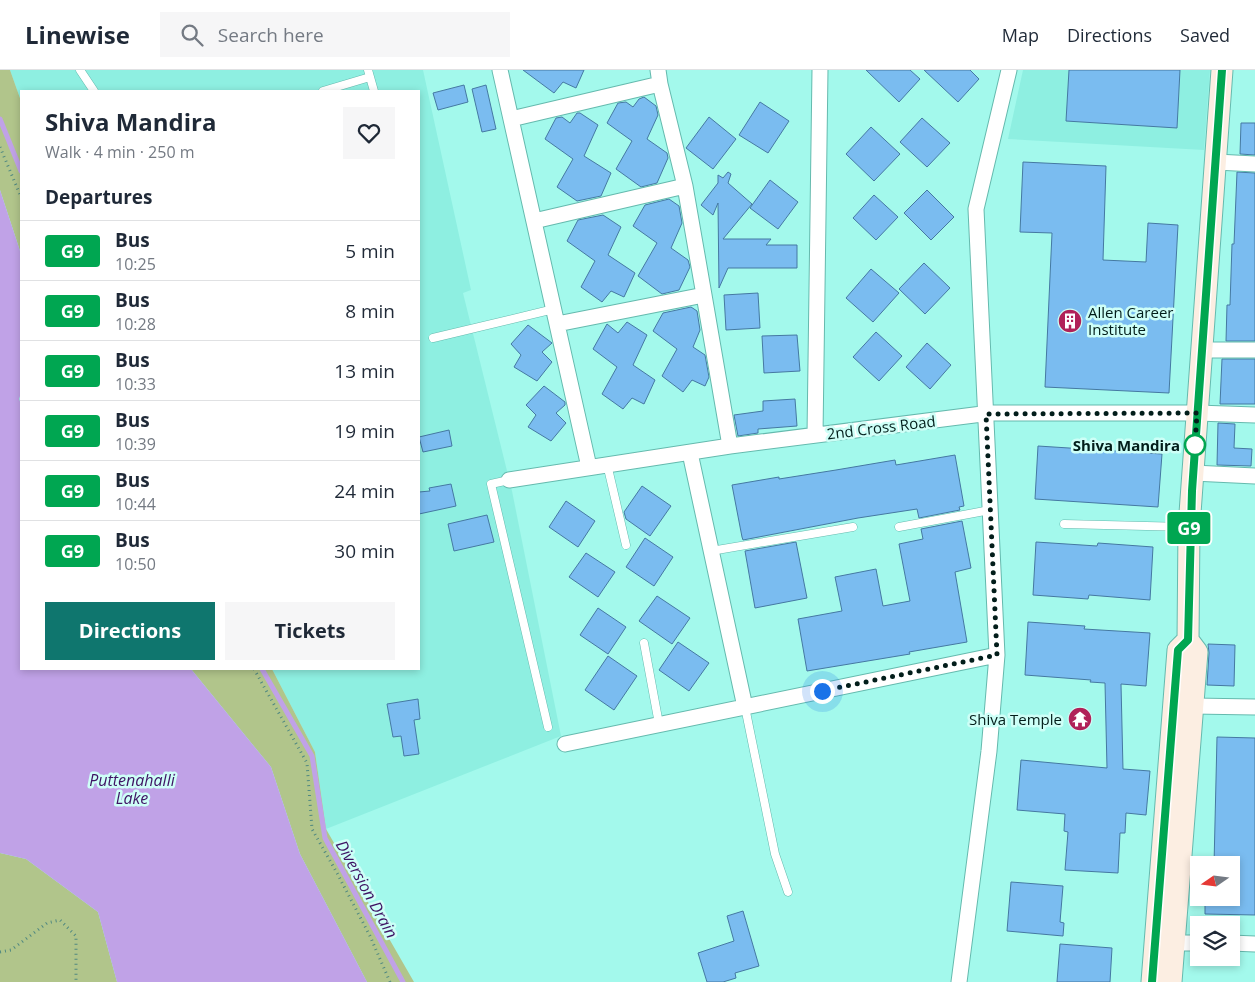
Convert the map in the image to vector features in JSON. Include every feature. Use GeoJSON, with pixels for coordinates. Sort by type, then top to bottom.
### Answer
{"type":"FeatureCollection","features":[{"type":"Feature","properties":{"kind":"street"},"geometry":{"type":"LineString","coordinates":[[500,70],[589,467]]}},
{"type":"Feature","properties":{"kind":"street"},"geometry":{"type":"LineString","coordinates":[[815,435],[820,70]]}},
{"type":"Feature","properties":{"kind":"street"},"geometry":{"type":"LineString","coordinates":[[959,982],[990,751],[997,655],[976,209],[1009,70]]}},
{"type":"Feature","properties":{"kind":"street"},"geometry":{"type":"LineString","coordinates":[[1152,982],[1164,943],[1193,706],[1196,652],[1188,640],[1189,527],[1222,70]]}},
{"type":"Feature","properties":{"kind":"street"},"geometry":{"type":"LineString","coordinates":[[511,119],[659,77],[685,186],[730,446]]}},
{"type":"Feature","properties":{"kind":"street"},"geometry":{"type":"LineString","coordinates":[[1216,162],[1255,164]]}},
{"type":"Feature","properties":{"kind":"street"},"geometry":{"type":"LineString","coordinates":[[534,221],[685,186]]}},
{"type":"Feature","properties":{"kind":"street"},"geometry":{"type":"LineString","coordinates":[[556,317],[704,295]]}},
{"type":"Feature","properties":{"kind":"street"},"geometry":{"type":"LineString","coordinates":[[1202,350],[1255,350]]}},
{"type":"Feature","properties":{"kind":"street","name":"2nd Cross Road"},"geometry":{"type":"LineString","coordinates":[[509,480],[730,446],[986,414],[1197,413],[1255,415]]}},
{"type":"Feature","properties":{"kind":"street"},"geometry":{"type":"LineString","coordinates":[[690,452],[745,706]]}},
{"type":"Feature","properties":{"kind":"street"},"geometry":{"type":"LineString","coordinates":[[1193,474],[1255,476]]}},
{"type":"Feature","properties":{"kind":"street"},"geometry":{"type":"LineString","coordinates":[[1171,982],[1164,943],[1178,650],[1188,640]]}},
{"type":"Feature","properties":{"kind":"street"},"geometry":{"type":"LineString","coordinates":[[565,744],[997,655]]}},
{"type":"Feature","properties":{"kind":"street"},"geometry":{"type":"LineString","coordinates":[[1193,706],[1255,707]]}},
{"type":"Feature","properties":{"kind":"street"},"geometry":{"type":"LineString","coordinates":[[1164,943],[1190,943]]}},
{"type":"Feature","properties":{"kind":"street"},"geometry":{"type":"LineString","coordinates":[[1240,944],[1255,944]]}},
{"type":"Feature","properties":{"kind":"lane"},"geometry":{"type":"LineString","coordinates":[[80,70],[93,90]]}},
{"type":"Feature","properties":{"kind":"lane"},"geometry":{"type":"LineString","coordinates":[[326,90],[369,74],[374,90]]}},
{"type":"Feature","properties":{"kind":"lane"},"geometry":{"type":"LineString","coordinates":[[433,338],[556,317]]}},
{"type":"Feature","properties":{"kind":"lane"},"geometry":{"type":"LineString","coordinates":[[607,464],[626,546]]}},
{"type":"Feature","properties":{"kind":"lane"},"geometry":{"type":"LineString","coordinates":[[509,480],[491,484],[548,728]]}},
{"type":"Feature","properties":{"kind":"lane"},"geometry":{"type":"LineString","coordinates":[[899,527],[990,510]]}},
{"type":"Feature","properties":{"kind":"lane"},"geometry":{"type":"LineString","coordinates":[[1064,524],[1189,527]]}},
{"type":"Feature","properties":{"kind":"lane"},"geometry":{"type":"LineString","coordinates":[[711,551],[853,527]]}},
{"type":"Feature","properties":{"kind":"lane"},"geometry":{"type":"LineString","coordinates":[[644,643],[659,724]]}},
{"type":"Feature","properties":{"kind":"lane"},"geometry":{"type":"LineString","coordinates":[[745,706],[776,854],[788,892]]}},
{"type":"Feature","properties":{"kind":"path"},"geometry":{"type":"LineString","coordinates":[[0,147],[20,195]]}},
{"type":"Feature","properties":{"kind":"path"},"geometry":{"type":"LineString","coordinates":[[255,670],[307,763],[312,829],[366,928],[390,982]]}},
{"type":"Feature","properties":{"kind":"path"},"geometry":{"type":"LineString","coordinates":[[0,952],[11,950],[47,923],[60,920],[76,936],[76,982]]}},
{"type":"Feature","properties":{"kind":"shaded area"},"geometry":{"type":"Polygon","coordinates":[[[0,70],[10,70],[20,98],[20,251],[0,190],[0,70]]]}},
{"type":"Feature","properties":{"kind":"shaded area"},"geometry":{"type":"Polygon","coordinates":[[[10,70],[423,70],[471,290],[463,293],[512,491],[561,736],[326,829],[315,752],[273,670],[420,670],[420,90],[20,90],[20,98],[10,70]]]}},
{"type":"Feature","properties":{"kind":"shaded area"},"geometry":{"type":"Polygon","coordinates":[[[1023,70],[1210,70],[1204,150],[1008,139],[1023,70]]]}},
{"type":"Feature","properties":{"kind":"shaded area"},"geometry":{"type":"Polygon","coordinates":[[[192,670],[273,670],[315,752],[326,829],[414,982],[367,982],[300,854],[271,767],[192,670]]]}},
{"type":"Feature","properties":{"kind":"shaded area"},"geometry":{"type":"Polygon","coordinates":[[[0,853],[26,859],[98,912],[117,982],[0,982],[0,853]]]}},
{"type":"Feature","properties":{"kind":"water","name":"Puttenahalli Lake"},"geometry":{"type":"Polygon","coordinates":[[[0,190],[20,251],[20,670],[192,670],[271,767],[300,854],[367,982],[117,982],[98,912],[26,859],[0,853],[0,190]]]}},
{"type":"Feature","properties":{"kind":"building"},"geometry":{"type":"Polygon","coordinates":[[[523,70],[584,70],[576,88],[563,82],[554,93],[523,70]]]}},
{"type":"Feature","properties":{"kind":"building"},"geometry":{"type":"Polygon","coordinates":[[[866,70],[910,70],[920,79],[899,102],[866,70]]]}},
{"type":"Feature","properties":{"kind":"building"},"geometry":{"type":"Polygon","coordinates":[[[924,70],[970,70],[979,79],[958,102],[924,70]]]}},
{"type":"Feature","properties":{"kind":"building"},"geometry":{"type":"Polygon","coordinates":[[[1069,70],[1180,70],[1177,128],[1066,121],[1069,70]]]}},
{"type":"Feature","properties":{"kind":"building"},"geometry":{"type":"Polygon","coordinates":[[[464,85],[468,102],[438,110],[433,93],[464,85]]]}},
{"type":"Feature","properties":{"kind":"building"},"geometry":{"type":"Polygon","coordinates":[[[486,85],[496,129],[482,132],[472,89],[486,85]]]}},
{"type":"Feature","properties":{"kind":"building"},"geometry":{"type":"Polygon","coordinates":[[[644,97],[656,106],[658,115],[647,139],[667,153],[668,158],[657,183],[641,187],[616,169],[632,141],[607,123],[618,103],[626,102],[633,107],[639,99],[644,97]]]}},
{"type":"Feature","properties":{"kind":"building"},"geometry":{"type":"Polygon","coordinates":[[[760,102],[789,121],[768,153],[739,135],[760,102]]]}},
{"type":"Feature","properties":{"kind":"building"},"geometry":{"type":"Polygon","coordinates":[[[577,113],[598,125],[584,156],[611,173],[601,196],[577,201],[557,187],[573,159],[545,139],[556,118],[562,117],[570,123],[577,113]]]}},
{"type":"Feature","properties":{"kind":"building"},"geometry":{"type":"Polygon","coordinates":[[[709,117],[736,139],[713,169],[686,148],[709,117]]]}},
{"type":"Feature","properties":{"kind":"building"},"geometry":{"type":"Polygon","coordinates":[[[922,118],[950,143],[927,167],[900,142],[922,118]]]}},
{"type":"Feature","properties":{"kind":"building"},"geometry":{"type":"Polygon","coordinates":[[[1241,123],[1255,123],[1255,155],[1240,154],[1241,123]]]}},
{"type":"Feature","properties":{"kind":"building"},"geometry":{"type":"Polygon","coordinates":[[[871,127],[900,154],[874,181],[846,154],[871,127]]]}},
{"type":"Feature","properties":{"kind":"building"},"geometry":{"type":"Polygon","coordinates":[[[1023,162],[1106,166],[1103,260],[1146,262],[1148,223],[1178,225],[1169,393],[1045,387],[1052,233],[1020,232],[1023,162]]]}},
{"type":"Feature","properties":{"kind":"building"},"geometry":{"type":"Polygon","coordinates":[[[728,172],[731,174],[728,183],[752,204],[723,239],[771,239],[766,245],[797,245],[797,268],[728,268],[719,288],[718,203],[713,215],[701,205],[718,183],[718,175],[723,178],[728,172]]]}},
{"type":"Feature","properties":{"kind":"building"},"geometry":{"type":"Polygon","coordinates":[[[1237,172],[1255,173],[1255,341],[1226,341],[1227,305],[1230,305],[1232,244],[1234,244],[1237,172]]]}},
{"type":"Feature","properties":{"kind":"building"},"geometry":{"type":"Polygon","coordinates":[[[770,180],[798,202],[778,229],[750,208],[770,180]]]}},
{"type":"Feature","properties":{"kind":"building"},"geometry":{"type":"Polygon","coordinates":[[[927,190],[954,217],[931,240],[904,213],[927,190]]]}},
{"type":"Feature","properties":{"kind":"building"},"geometry":{"type":"Polygon","coordinates":[[[874,195],[898,217],[876,240],[853,218],[874,195]]]}},
{"type":"Feature","properties":{"kind":"building"},"geometry":{"type":"Polygon","coordinates":[[[669,199],[679,206],[682,223],[671,248],[688,260],[690,267],[679,290],[662,294],[638,276],[657,243],[633,226],[645,205],[669,199]]]}},
{"type":"Feature","properties":{"kind":"building"},"geometry":{"type":"Polygon","coordinates":[[[603,215],[621,227],[608,255],[635,273],[624,297],[611,291],[602,302],[581,287],[595,261],[567,241],[578,220],[603,215]]]}},
{"type":"Feature","properties":{"kind":"building"},"geometry":{"type":"Polygon","coordinates":[[[924,263],[950,288],[925,314],[899,289],[924,263]]]}},
{"type":"Feature","properties":{"kind":"building"},"geometry":{"type":"Polygon","coordinates":[[[871,269],[899,293],[873,322],[846,298],[871,269]]]}},
{"type":"Feature","properties":{"kind":"building"},"geometry":{"type":"Polygon","coordinates":[[[758,293],[760,328],[726,330],[724,295],[758,293]]]}},
{"type":"Feature","properties":{"kind":"building"},"geometry":{"type":"Polygon","coordinates":[[[691,307],[697,311],[700,330],[693,347],[705,355],[709,377],[705,386],[692,380],[683,392],[662,376],[677,349],[653,331],[663,313],[691,307]]]}},
{"type":"Feature","properties":{"kind":"building"},"geometry":{"type":"Polygon","coordinates":[[[627,322],[647,335],[633,365],[655,380],[644,404],[632,398],[623,409],[602,394],[617,367],[593,349],[607,324],[618,333],[627,322]]]}},
{"type":"Feature","properties":{"kind":"building"},"geometry":{"type":"Polygon","coordinates":[[[528,325],[552,343],[542,352],[552,362],[537,381],[514,367],[521,355],[511,344],[528,325]]]}},
{"type":"Feature","properties":{"kind":"building"},"geometry":{"type":"Polygon","coordinates":[[[876,332],[902,356],[879,381],[853,357],[876,332]]]}},
{"type":"Feature","properties":{"kind":"building"},"geometry":{"type":"Polygon","coordinates":[[[797,335],[800,371],[764,373],[762,336],[797,335]]]}},
{"type":"Feature","properties":{"kind":"building"},"geometry":{"type":"Polygon","coordinates":[[[927,343],[951,365],[930,389],[906,367],[927,343]]]}},
{"type":"Feature","properties":{"kind":"building"},"geometry":{"type":"Polygon","coordinates":[[[1222,359],[1255,359],[1255,404],[1220,404],[1222,359]]]}},
{"type":"Feature","properties":{"kind":"building"},"geometry":{"type":"Polygon","coordinates":[[[544,386],[565,402],[565,405],[556,413],[566,423],[551,441],[528,427],[536,415],[526,405],[544,386]]]}},
{"type":"Feature","properties":{"kind":"building"},"geometry":{"type":"Polygon","coordinates":[[[795,399],[797,426],[758,429],[758,433],[738,436],[734,415],[763,411],[763,401],[795,399]]]}},
{"type":"Feature","properties":{"kind":"building"},"geometry":{"type":"Polygon","coordinates":[[[1218,423],[1235,424],[1234,448],[1252,449],[1251,466],[1217,465],[1218,423]]]}},
{"type":"Feature","properties":{"kind":"building"},"geometry":{"type":"Polygon","coordinates":[[[449,430],[452,446],[423,452],[420,437],[449,430]]]}},
{"type":"Feature","properties":{"kind":"building"},"geometry":{"type":"Polygon","coordinates":[[[1038,446],[1162,454],[1158,507],[1035,499],[1038,446]]]}},
{"type":"Feature","properties":{"kind":"building"},"geometry":{"type":"Polygon","coordinates":[[[955,455],[964,506],[959,507],[960,510],[919,518],[917,509],[743,540],[732,485],[895,460],[896,465],[955,455]]]}},
{"type":"Feature","properties":{"kind":"building"},"geometry":{"type":"Polygon","coordinates":[[[451,484],[456,506],[420,514],[420,492],[430,491],[429,488],[451,484]]]}},
{"type":"Feature","properties":{"kind":"building"},"geometry":{"type":"Polygon","coordinates":[[[642,486],[671,506],[650,536],[626,519],[624,512],[642,486]]]}},
{"type":"Feature","properties":{"kind":"building"},"geometry":{"type":"Polygon","coordinates":[[[566,501],[595,521],[578,547],[549,527],[566,501]]]}},
{"type":"Feature","properties":{"kind":"building"},"geometry":{"type":"Polygon","coordinates":[[[487,515],[494,542],[454,551],[448,524],[487,515]]]}},
{"type":"Feature","properties":{"kind":"building"},"geometry":{"type":"Polygon","coordinates":[[[962,521],[971,568],[955,572],[967,642],[909,652],[910,654],[807,671],[798,619],[842,611],[835,577],[876,569],[883,606],[910,601],[899,544],[923,539],[921,529],[962,521]]]}},
{"type":"Feature","properties":{"kind":"building"},"geometry":{"type":"Polygon","coordinates":[[[645,538],[673,557],[654,586],[626,567],[645,538]]]}},
{"type":"Feature","properties":{"kind":"building"},"geometry":{"type":"Polygon","coordinates":[[[796,542],[807,598],[755,608],[745,551],[796,542]]]}},
{"type":"Feature","properties":{"kind":"building"},"geometry":{"type":"Polygon","coordinates":[[[1036,542],[1097,546],[1098,543],[1153,547],[1150,600],[1089,595],[1088,599],[1033,595],[1036,542]]]}},
{"type":"Feature","properties":{"kind":"building"},"geometry":{"type":"Polygon","coordinates":[[[586,553],[615,572],[598,597],[569,577],[586,553]]]}},
{"type":"Feature","properties":{"kind":"building"},"geometry":{"type":"Polygon","coordinates":[[[657,596],[690,618],[672,644],[639,621],[657,596]]]}},
{"type":"Feature","properties":{"kind":"building"},"geometry":{"type":"Polygon","coordinates":[[[598,608],[626,627],[608,654],[580,635],[598,608]]]}},
{"type":"Feature","properties":{"kind":"building"},"geometry":{"type":"Polygon","coordinates":[[[1028,622],[1085,626],[1084,629],[1150,633],[1146,686],[1121,684],[1123,769],[1150,771],[1146,815],[1126,813],[1125,833],[1120,833],[1118,873],[1065,870],[1068,832],[1064,831],[1065,814],[1017,810],[1021,760],[1107,768],[1105,683],[1090,682],[1091,680],[1025,675],[1028,622]]]}},
{"type":"Feature","properties":{"kind":"building"},"geometry":{"type":"Polygon","coordinates":[[[678,642],[709,663],[689,691],[659,670],[678,642]]]}},
{"type":"Feature","properties":{"kind":"building"},"geometry":{"type":"Polygon","coordinates":[[[1208,644],[1235,645],[1234,686],[1207,685],[1208,644]]]}},
{"type":"Feature","properties":{"kind":"building"},"geometry":{"type":"Polygon","coordinates":[[[608,656],[637,676],[614,710],[585,690],[608,656]]]}},
{"type":"Feature","properties":{"kind":"building"},"geometry":{"type":"Polygon","coordinates":[[[418,699],[420,719],[414,720],[419,754],[404,756],[401,736],[393,737],[387,704],[418,699]]]}},
{"type":"Feature","properties":{"kind":"building"},"geometry":{"type":"Polygon","coordinates":[[[1217,737],[1255,738],[1255,915],[1205,914],[1205,906],[1240,906],[1240,856],[1214,856],[1217,737]]]}},
{"type":"Feature","properties":{"kind":"building"},"geometry":{"type":"Polygon","coordinates":[[[1011,882],[1063,886],[1060,922],[1064,923],[1063,936],[1007,931],[1011,882]]]}},
{"type":"Feature","properties":{"kind":"building"},"geometry":{"type":"Polygon","coordinates":[[[743,911],[759,966],[735,973],[736,978],[723,982],[707,982],[698,953],[734,941],[727,916],[743,911]]]}},
{"type":"Feature","properties":{"kind":"building"},"geometry":{"type":"Polygon","coordinates":[[[1060,944],[1112,948],[1110,982],[1057,982],[1060,944]]]}},
{"type":"Feature","properties":{"kind":"waterway","name":"Diversion Drain"},"geometry":{"type":"LineString","coordinates":[[0,119],[20,169]]}},
{"type":"Feature","properties":{"kind":"waterway","name":"Diversion Drain"},"geometry":{"type":"LineString","coordinates":[[263,670],[312,756],[325,838],[403,982]]}},
{"type":"Feature","properties":{"kind":"bus line","name":"G9"},"geometry":{"type":"LineString","coordinates":[[1152,982],[1178,650],[1188,640],[1189,527],[1222,70]]}},
{"type":"Feature","properties":{"kind":"place","name":"Allen Career Institute"},"geometry":{"type":"Point","coordinates":[1070,321]}},
{"type":"Feature","properties":{"kind":"place","name":"Shiva Mandira"},"geometry":{"type":"Point","coordinates":[1195,445]}},
{"type":"Feature","properties":{"kind":"place","name":"Shiva Temple"},"geometry":{"type":"Point","coordinates":[1080,719]}},
{"type":"Feature","properties":{"kind":"route"},"geometry":{"type":"LineString","coordinates":[[822,691],[997,655],[986,414],[1197,413],[1195,445]]}}]}
